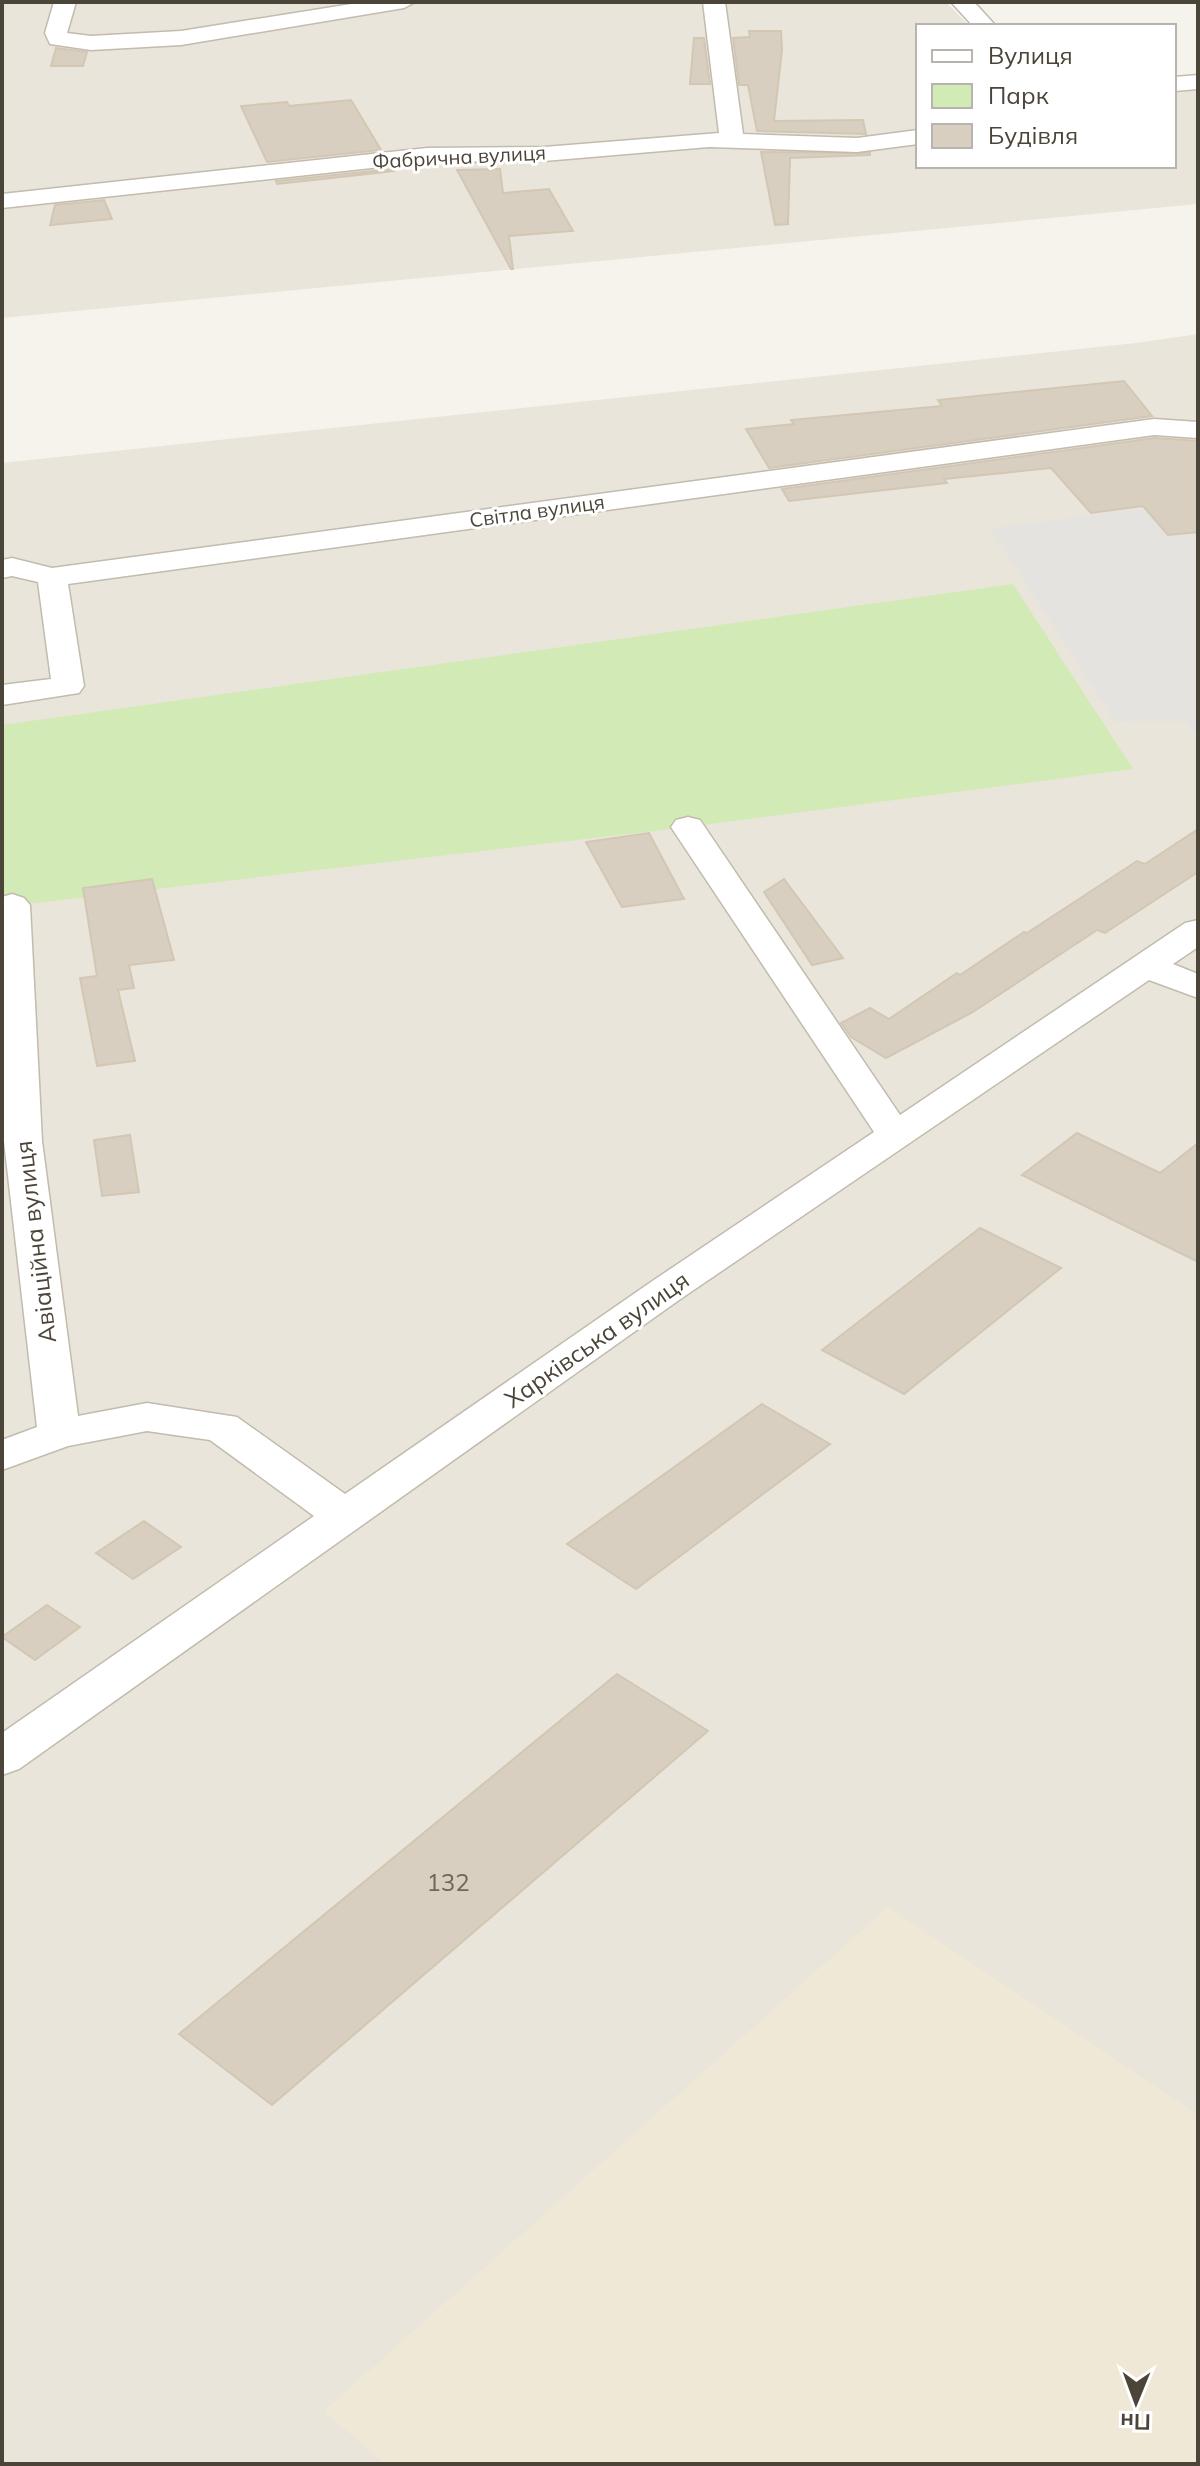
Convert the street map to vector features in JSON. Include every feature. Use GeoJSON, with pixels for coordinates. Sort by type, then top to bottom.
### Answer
{"type":"FeatureCollection","features":[{"type":"Feature","properties":{"kind":"street"},"geometry":{"type":"LineString","coordinates":[[65,2],[56,33],[58,39],[91,43],[181,38],[404,2]]}},
{"type":"Feature","properties":{"kind":"street"},"geometry":{"type":"LineString","coordinates":[[714,2],[732,141]]}},
{"type":"Feature","properties":{"kind":"street"},"geometry":{"type":"LineString","coordinates":[[962,2],[983,24]]}},
{"type":"Feature","properties":{"kind":"street"},"geometry":{"type":"LineString","coordinates":[[1176,84],[1198,82]]}},
{"type":"Feature","properties":{"kind":"street","name":"Фабрична вулиця"},"geometry":{"type":"LineString","coordinates":[[2,201],[427,155],[544,154],[732,141],[857,145],[916,137]]}},
{"type":"Feature","properties":{"kind":"street","name":"Світла вулиця"},"geometry":{"type":"LineString","coordinates":[[52,577],[1138,429],[1198,430]]}},
{"type":"Feature","properties":{"kind":"street"},"geometry":{"type":"LineString","coordinates":[[2,569],[12,567],[52,577],[68,686],[2,695]]}},
{"type":"Feature","properties":{"kind":"street"},"geometry":{"type":"LineString","coordinates":[[688,827],[894,1134]]}},
{"type":"Feature","properties":{"kind":"street","name":"Авіаційна вулиця"},"geometry":{"type":"LineString","coordinates":[[12,905],[13,1142],[59,1434]]}},
{"type":"Feature","properties":{"kind":"street","name":"Харківська вулиця"},"geometry":{"type":"LineString","coordinates":[[2,1757],[665,1291],[1198,931]]}},
{"type":"Feature","properties":{"kind":"street"},"geometry":{"type":"LineString","coordinates":[[1147,967],[1198,987]]}},
{"type":"Feature","properties":{"kind":"street"},"geometry":{"type":"LineString","coordinates":[[2,1456],[59,1434],[147,1417],[222,1427],[346,1517]]}},
{"type":"Feature","properties":{"kind":"shaded area"},"geometry":{"type":"Polygon","coordinates":[[[2,2],[946,2],[967,24],[916,24],[916,168],[1176,168],[1176,79],[1198,77],[1198,204],[2,318],[2,2]]]}},
{"type":"Feature","properties":{"kind":"shaded area"},"geometry":{"type":"Polygon","coordinates":[[[1198,334],[1198,2464],[2,2464],[2,463],[1198,334]]]}},
{"type":"Feature","properties":{"kind":"shaded area"},"geometry":{"type":"Polygon","coordinates":[[[1198,502],[1198,735],[1184,721],[1115,722],[990,528],[1198,502]]]}},
{"type":"Feature","properties":{"kind":"shaded area"},"geometry":{"type":"Polygon","coordinates":[[[888,1907],[1198,2115],[1198,2464],[385,2464],[324,2411],[888,1907]]]}},
{"type":"Feature","properties":{"kind":"green space"},"geometry":{"type":"Polygon","coordinates":[[[1013,584],[1133,769],[688,827],[2,907],[2,725],[1013,584]]]}},
{"type":"Feature","properties":{"kind":"building"},"geometry":{"type":"Polygon","coordinates":[[[749,31],[781,31],[782,50],[774,121],[863,120],[866,134],[757,131],[748,85],[739,85],[733,38],[750,37],[749,31]]]}},
{"type":"Feature","properties":{"kind":"building"},"geometry":{"type":"Polygon","coordinates":[[[694,38],[704,38],[710,84],[690,84],[694,38]]]}},
{"type":"Feature","properties":{"kind":"building"},"geometry":{"type":"Polygon","coordinates":[[[56,48],[87,52],[83,66],[51,66],[56,48]]]}},
{"type":"Feature","properties":{"kind":"building"},"geometry":{"type":"Polygon","coordinates":[[[351,100],[381,150],[267,162],[241,106],[287,102],[289,106],[351,100]]]}},
{"type":"Feature","properties":{"kind":"building"},"geometry":{"type":"Polygon","coordinates":[[[761,152],[870,155],[790,158],[788,224],[775,225],[761,152]]]}},
{"type":"Feature","properties":{"kind":"building"},"geometry":{"type":"Polygon","coordinates":[[[500,169],[503,193],[549,189],[573,231],[509,236],[513,269],[457,170],[500,169]]]}},
{"type":"Feature","properties":{"kind":"building"},"geometry":{"type":"Polygon","coordinates":[[[394,171],[277,184],[276,181],[394,171]]]}},
{"type":"Feature","properties":{"kind":"building"},"geometry":{"type":"Polygon","coordinates":[[[104,200],[112,219],[50,225],[55,205],[104,200]]]}},
{"type":"Feature","properties":{"kind":"building"},"geometry":{"type":"Polygon","coordinates":[[[1124,381],[1152,416],[769,468],[746,429],[794,424],[791,420],[942,406],[938,400],[1124,381]]]}},
{"type":"Feature","properties":{"kind":"building"},"geometry":{"type":"Polygon","coordinates":[[[1154,438],[1198,441],[1198,532],[1168,535],[1143,506],[1091,513],[1051,468],[944,479],[947,483],[789,501],[782,489],[1154,438]]]}},
{"type":"Feature","properties":{"kind":"building"},"geometry":{"type":"Polygon","coordinates":[[[1198,829],[1198,872],[1105,933],[1097,930],[973,1012],[886,1058],[851,1037],[841,1023],[870,1008],[889,1019],[1137,861],[1145,864],[1198,829]]]}},
{"type":"Feature","properties":{"kind":"building"},"geometry":{"type":"Polygon","coordinates":[[[649,833],[684,899],[622,907],[586,842],[649,833]]]}},
{"type":"Feature","properties":{"kind":"building"},"geometry":{"type":"Polygon","coordinates":[[[152,879],[174,960],[129,965],[134,988],[118,990],[135,1061],[97,1066],[80,978],[97,976],[83,888],[152,879]]]}},
{"type":"Feature","properties":{"kind":"building"},"geometry":{"type":"Polygon","coordinates":[[[784,879],[843,958],[812,965],[764,892],[784,879]]]}},
{"type":"Feature","properties":{"kind":"building"},"geometry":{"type":"Polygon","coordinates":[[[1077,1133],[1160,1173],[1198,1143],[1198,1262],[1022,1175],[1077,1133]]]}},
{"type":"Feature","properties":{"kind":"building"},"geometry":{"type":"Polygon","coordinates":[[[130,1135],[139,1192],[102,1196],[94,1140],[130,1135]]]}},
{"type":"Feature","properties":{"kind":"building"},"geometry":{"type":"Polygon","coordinates":[[[980,1228],[1061,1268],[904,1394],[822,1350],[980,1228]]]}},
{"type":"Feature","properties":{"kind":"building"},"geometry":{"type":"Polygon","coordinates":[[[762,1404],[830,1444],[636,1589],[567,1544],[762,1404]]]}},
{"type":"Feature","properties":{"kind":"building"},"geometry":{"type":"Polygon","coordinates":[[[144,1521],[181,1547],[133,1579],[96,1553],[144,1521]]]}},
{"type":"Feature","properties":{"kind":"building"},"geometry":{"type":"Polygon","coordinates":[[[47,1605],[80,1627],[35,1660],[2,1637],[47,1605]]]}},
{"type":"Feature","properties":{"kind":"building"},"geometry":{"type":"Polygon","coordinates":[[[617,1674],[708,1731],[272,2105],[179,2034],[617,1674]]]}}]}
